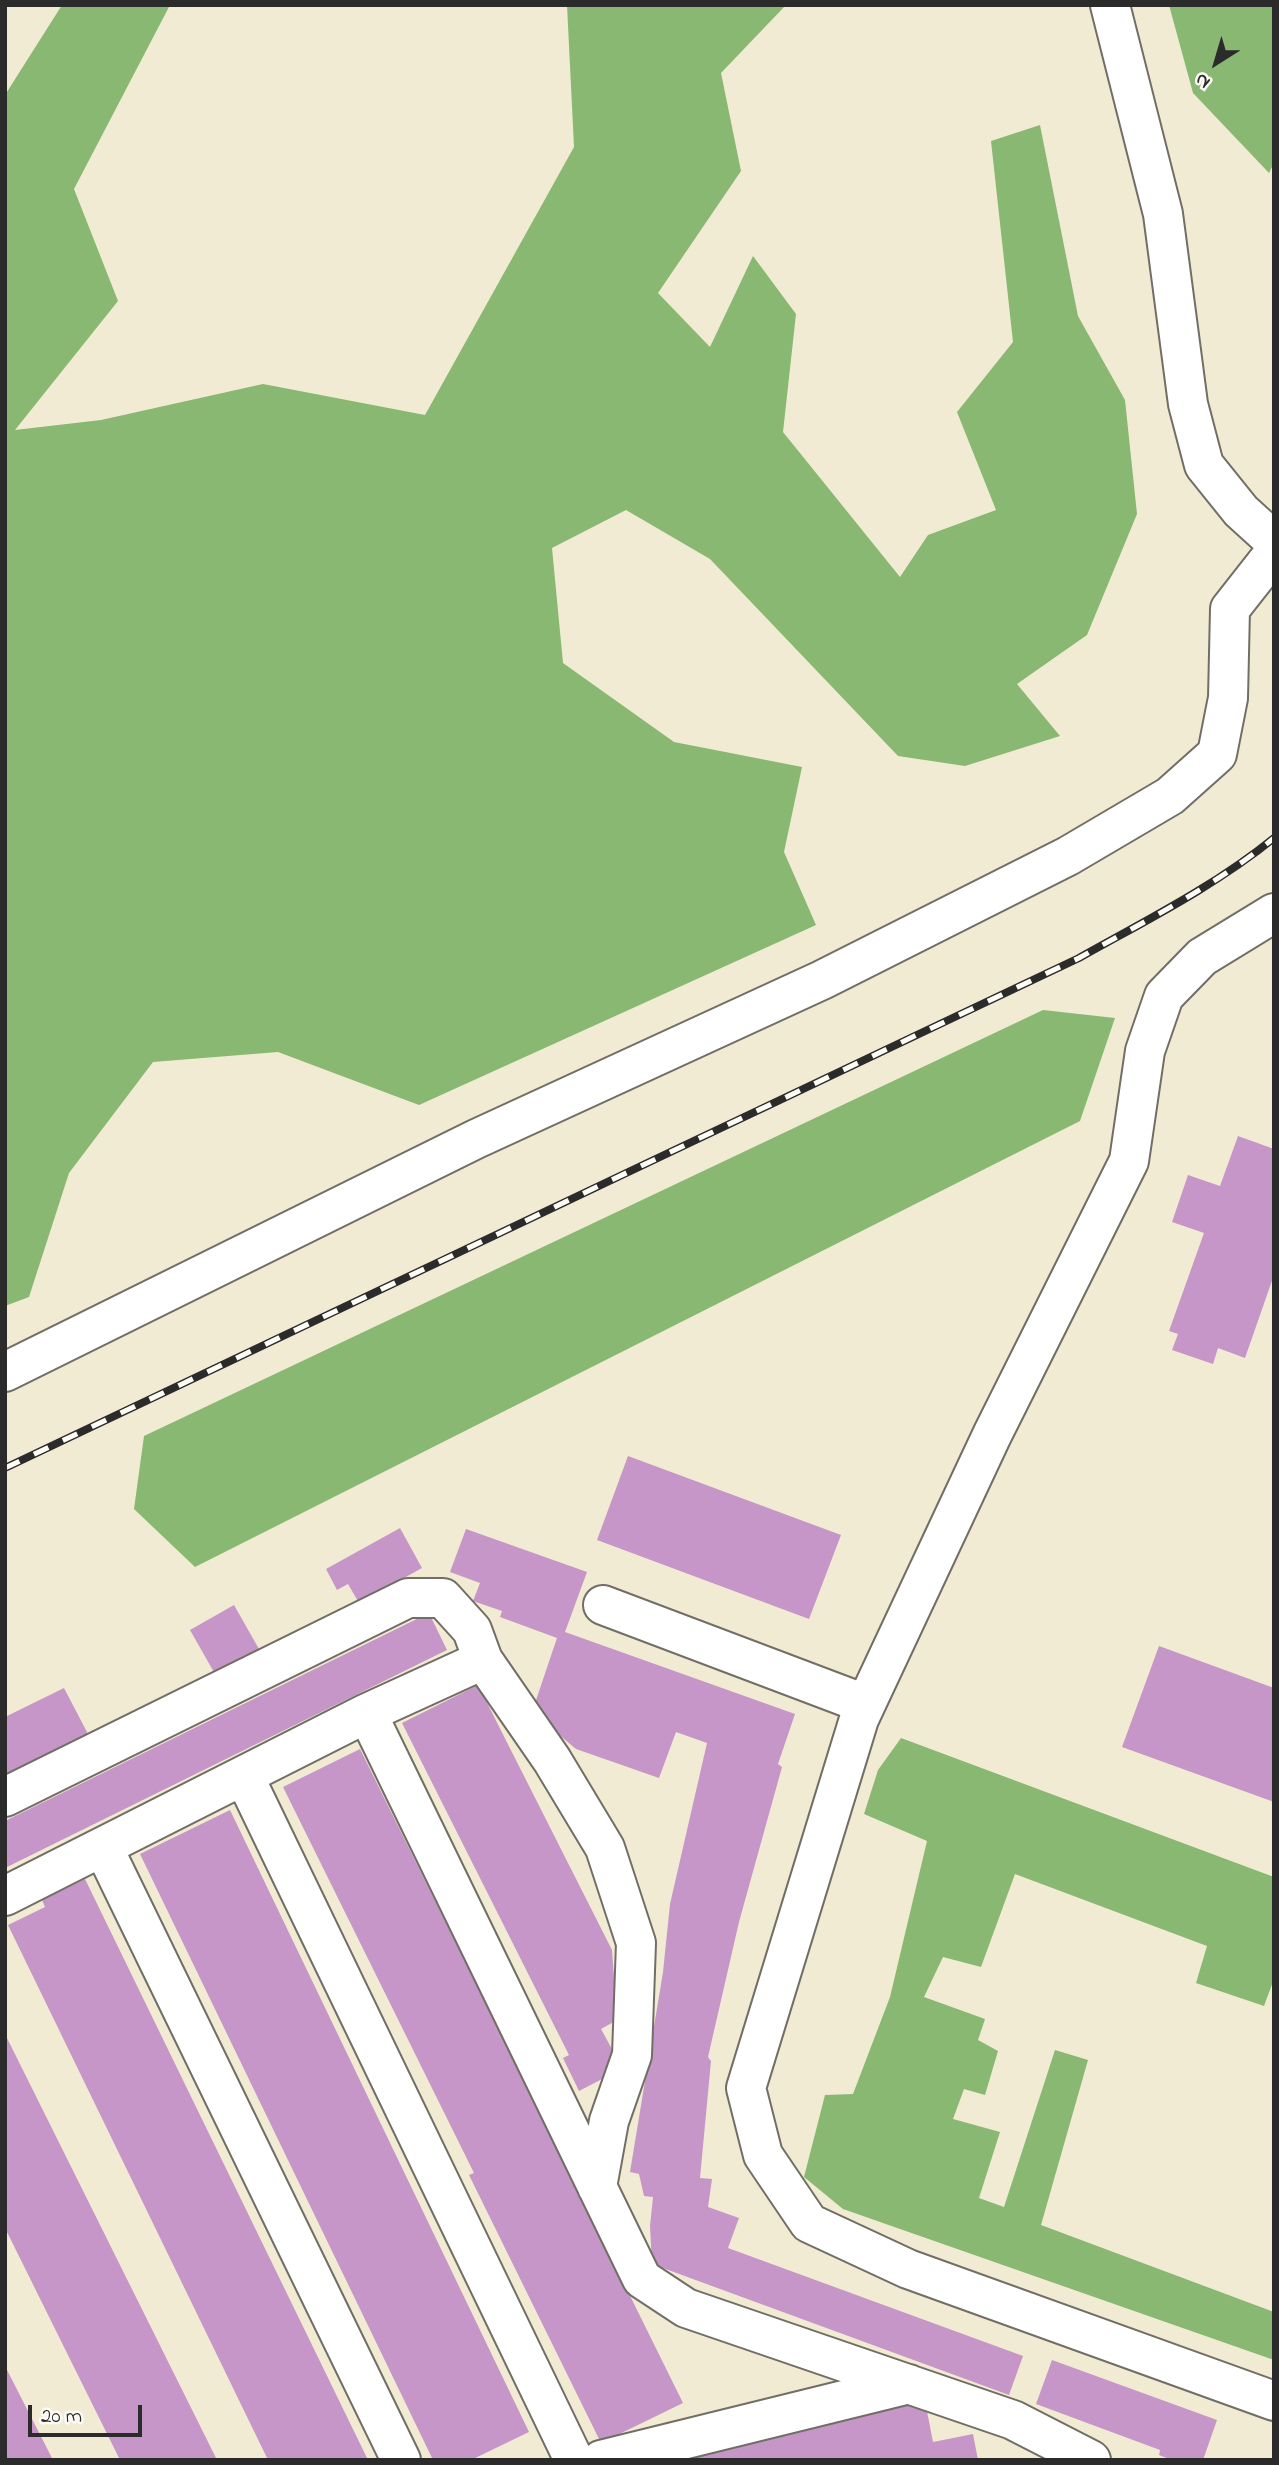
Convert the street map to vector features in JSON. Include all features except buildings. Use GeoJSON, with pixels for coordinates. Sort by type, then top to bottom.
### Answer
{"type":"FeatureCollection","features":[{"type":"Feature","properties":{"kind":"street"},"geometry":{"type":"LineString","coordinates":[[1110,5],[1163,214],[1188,404],[1204,465],[1241,511],[1274,541]]}},
{"type":"Feature","properties":{"kind":"street"},"geometry":{"type":"LineString","coordinates":[[5,1372],[476,1139],[822,980],[1068,856],[1170,796],[1217,754],[1227,698],[1230,609],[1274,553]]}},
{"type":"Feature","properties":{"kind":"street"},"geometry":{"type":"LineString","coordinates":[[1274,913],[1202,957],[1164,996],[1145,1051],[1129,1161],[992,1435],[865,1704],[785,1955],[746,2088],[763,2155],[809,2223],[908,2269],[1274,2401]]}},
{"type":"Feature","properties":{"kind":"street"},"geometry":{"type":"LineString","coordinates":[[5,1797],[408,1598],[443,1598],[472,1630],[483,1660],[552,1760],[605,1848],[636,1943],[632,2055],[609,2121],[597,2187]]}},
{"type":"Feature","properties":{"kind":"street"},"geometry":{"type":"LineString","coordinates":[[603,1605],[865,1704]]}},
{"type":"Feature","properties":{"kind":"street"},"geometry":{"type":"LineString","coordinates":[[5,1896],[367,1713],[483,1660]]}},
{"type":"Feature","properties":{"kind":"street"},"geometry":{"type":"LineString","coordinates":[[367,1713],[642,2279],[686,2308],[1013,2420],[1091,2460]]}},
{"type":"Feature","properties":{"kind":"street"},"geometry":{"type":"LineString","coordinates":[[244,1776],[574,2460]]}},
{"type":"Feature","properties":{"kind":"street"},"geometry":{"type":"LineString","coordinates":[[103,1847],[401,2460]]}},
{"type":"Feature","properties":{"kind":"street"},"geometry":{"type":"LineString","coordinates":[[601,2460],[909,2384]]}},
{"type":"Feature","properties":{"kind":"green space"},"geometry":{"type":"Polygon","coordinates":[[[62,5],[170,5],[74,189],[118,301],[15,430],[101,420],[263,384],[425,415],[574,147],[567,5],[786,5],[721,73],[741,171],[658,293],[710,347],[753,256],[796,314],[783,432],[900,577],[928,535],[996,510],[957,412],[1013,342],[991,141],[1040,125],[1078,316],[1125,400],[1137,514],[1087,635],[1017,684],[1060,736],[965,766],[898,756],[710,559],[626,510],[552,548],[563,663],[674,742],[802,767],[784,852],[816,925],[419,1105],[278,1052],[153,1062],[69,1173],[29,1297],[5,1306],[5,95],[62,5]]]}},
{"type":"Feature","properties":{"kind":"green space"},"geometry":{"type":"Polygon","coordinates":[[[1169,5],[1274,5],[1274,163],[1269,173],[1193,93],[1169,5]]]}},
{"type":"Feature","properties":{"kind":"green space"},"geometry":{"type":"Polygon","coordinates":[[[1043,1010],[1115,1018],[1080,1121],[195,1567],[134,1509],[144,1436],[1043,1010]]]}},
{"type":"Feature","properties":{"kind":"green space"},"geometry":{"type":"Polygon","coordinates":[[[901,1738],[1274,1877],[1274,1979],[1264,2006],[1196,1983],[1207,1946],[1015,1874],[981,1967],[943,1957],[924,1997],[985,2019],[978,2040],[998,2051],[985,2095],[964,2089],[953,2119],[1000,2132],[979,2198],[1004,2207],[1055,2050],[1088,2060],[1041,2225],[1274,2312],[1274,2360],[843,2209],[804,2177],[825,2095],[853,2094],[890,1997],[927,1841],[864,1814],[878,1770],[901,1738]]]}},
{"type":"Feature","properties":{"kind":"railway"},"geometry":{"type":"LineString","coordinates":[[5,1468],[1079,958],[1204,887],[1274,838]]}}]}
